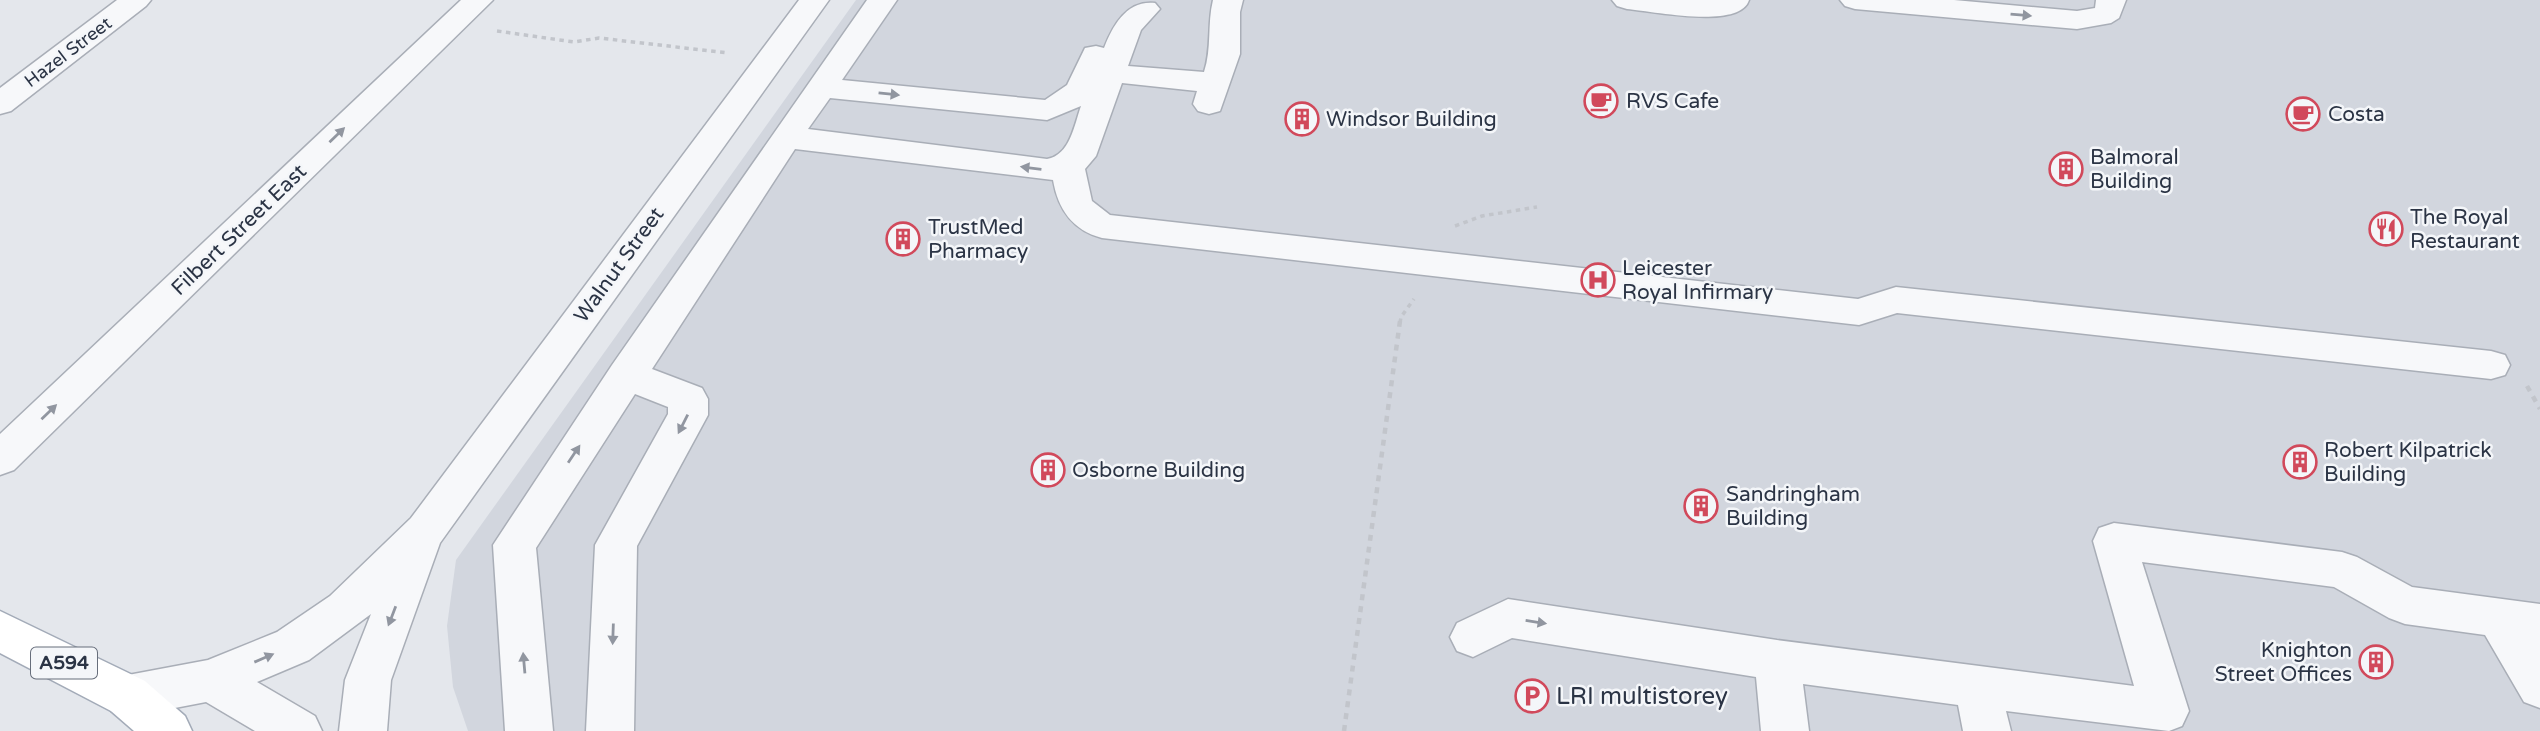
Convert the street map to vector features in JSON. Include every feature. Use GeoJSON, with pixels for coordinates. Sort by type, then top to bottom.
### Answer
{"type":"FeatureCollection","features":[{"type":"Feature","properties":{"kind":"main road","name":"A594"},"geometry":{"type":"LineString","coordinates":[[0,631],[128,696],[168,731]]}},
{"type":"Feature","properties":{"kind":"street","name":"Hazel Street"},"geometry":{"type":"LineString","coordinates":[[0,104],[136,0]]}},
{"type":"Feature","properties":{"kind":"street","name":"Filbert Street East"},"geometry":{"type":"LineString","coordinates":[[0,459],[478,0]]}},
{"type":"Feature","properties":{"kind":"street","name":"Walnut Street"},"geometry":{"type":"LineString","coordinates":[[128,696],[211,680],[293,646],[346,610],[426,530],[814,0]]}},
{"type":"Feature","properties":{"kind":"street"},"geometry":{"type":"LineString","coordinates":[[529,731],[514,545],[786,137],[882,0]]}},
{"type":"Feature","properties":{"kind":"street"},"geometry":{"type":"LineString","coordinates":[[1128,75],[1212,94],[1225,54],[1225,12],[1228,0]]}},
{"type":"Feature","properties":{"kind":"street"},"geometry":{"type":"LineString","coordinates":[[1627,0],[1718,9],[1734,4],[1734,0]]}},
{"type":"Feature","properties":{"kind":"street"},"geometry":{"type":"LineString","coordinates":[[1855,0],[2077,20],[2100,17],[2109,12],[2111,0]]}},
{"type":"Feature","properties":{"kind":"street"},"geometry":{"type":"LineString","coordinates":[[821,87],[1047,110],[1072,101],[1082,88],[1112,16],[1143,3]]}},
{"type":"Feature","properties":{"kind":"street"},"geometry":{"type":"LineString","coordinates":[[1070,178],[1128,75],[1143,28],[1143,3]]}},
{"type":"Feature","properties":{"kind":"street"},"geometry":{"type":"LineString","coordinates":[[1143,3],[1128,27],[1070,178],[1074,205],[1082,215],[1102,226],[1859,312],[1896,300],[2491,365]]}},
{"type":"Feature","properties":{"kind":"street"},"geometry":{"type":"LineString","coordinates":[[786,137],[1047,170],[1070,178]]}},
{"type":"Feature","properties":{"kind":"street"},"geometry":{"type":"LineString","coordinates":[[610,731],[616,545],[688,415],[688,399],[626,375]]}},
{"type":"Feature","properties":{"kind":"street","name":"Walnut Street"},"geometry":{"type":"LineString","coordinates":[[363,731],[368,680],[426,530]]}},
{"type":"Feature","properties":{"kind":"street"},"geometry":{"type":"LineString","coordinates":[[1473,637],[1508,618],[1777,660],[2165,711],[2114,541],[2342,570],[2405,605],[2520,620],[2540,687]]}},
{"type":"Feature","properties":{"kind":"street"},"geometry":{"type":"LineString","coordinates":[[1777,660],[1784,731]]}},
{"type":"Feature","properties":{"kind":"street"},"geometry":{"type":"LineString","coordinates":[[211,680],[298,731]]}},
{"type":"Feature","properties":{"kind":"street"},"geometry":{"type":"LineString","coordinates":[[1977,687],[1987,731]]}},
{"type":"Feature","properties":{"kind":"path"},"geometry":{"type":"LineString","coordinates":[[453,24],[574,42],[599,38],[771,58]]}},
{"type":"Feature","properties":{"kind":"path"},"geometry":{"type":"LineString","coordinates":[[1344,731],[1401,317],[1414,299],[1421,237],[1482,216],[1537,207]]}},
{"type":"Feature","properties":{"kind":"shaded area","name":"Leicester Royal Infirmary"},"geometry":{"type":"Polygon","coordinates":[[[856,0],[2540,0],[2540,731],[468,731],[453,687],[447,626],[456,560],[856,0]]]}},
{"type":"Feature","properties":{"kind":"place","name":"RVS Cafe"},"geometry":{"type":"Point","coordinates":[1601,101]}},
{"type":"Feature","properties":{"kind":"place","name":"Costa"},"geometry":{"type":"Point","coordinates":[2303,114]}},
{"type":"Feature","properties":{"kind":"place","name":"Windsor Building"},"geometry":{"type":"Point","coordinates":[1302,119]}},
{"type":"Feature","properties":{"kind":"place","name":"Balmoral Building"},"geometry":{"type":"Point","coordinates":[2066,169]}},
{"type":"Feature","properties":{"kind":"place","name":"The Royal Restaurant"},"geometry":{"type":"Point","coordinates":[2386,229]}},
{"type":"Feature","properties":{"kind":"place","name":"TrustMed Pharmacy"},"geometry":{"type":"Point","coordinates":[903,239]}},
{"type":"Feature","properties":{"kind":"place","name":"Leicester Royal Infirmary"},"geometry":{"type":"Point","coordinates":[1598,280]}},
{"type":"Feature","properties":{"kind":"place","name":"Robert Kilpatrick Building"},"geometry":{"type":"Point","coordinates":[2300,462]}},
{"type":"Feature","properties":{"kind":"place","name":"Osborne Building"},"geometry":{"type":"Point","coordinates":[1048,470]}},
{"type":"Feature","properties":{"kind":"place","name":"Sandringham Building"},"geometry":{"type":"Point","coordinates":[1701,506]}},
{"type":"Feature","properties":{"kind":"place","name":"Knighton Street Offices"},"geometry":{"type":"Point","coordinates":[2376,662]}},
{"type":"Feature","properties":{"kind":"place","name":"LRI multistorey"},"geometry":{"type":"Point","coordinates":[1532,696]}}]}
